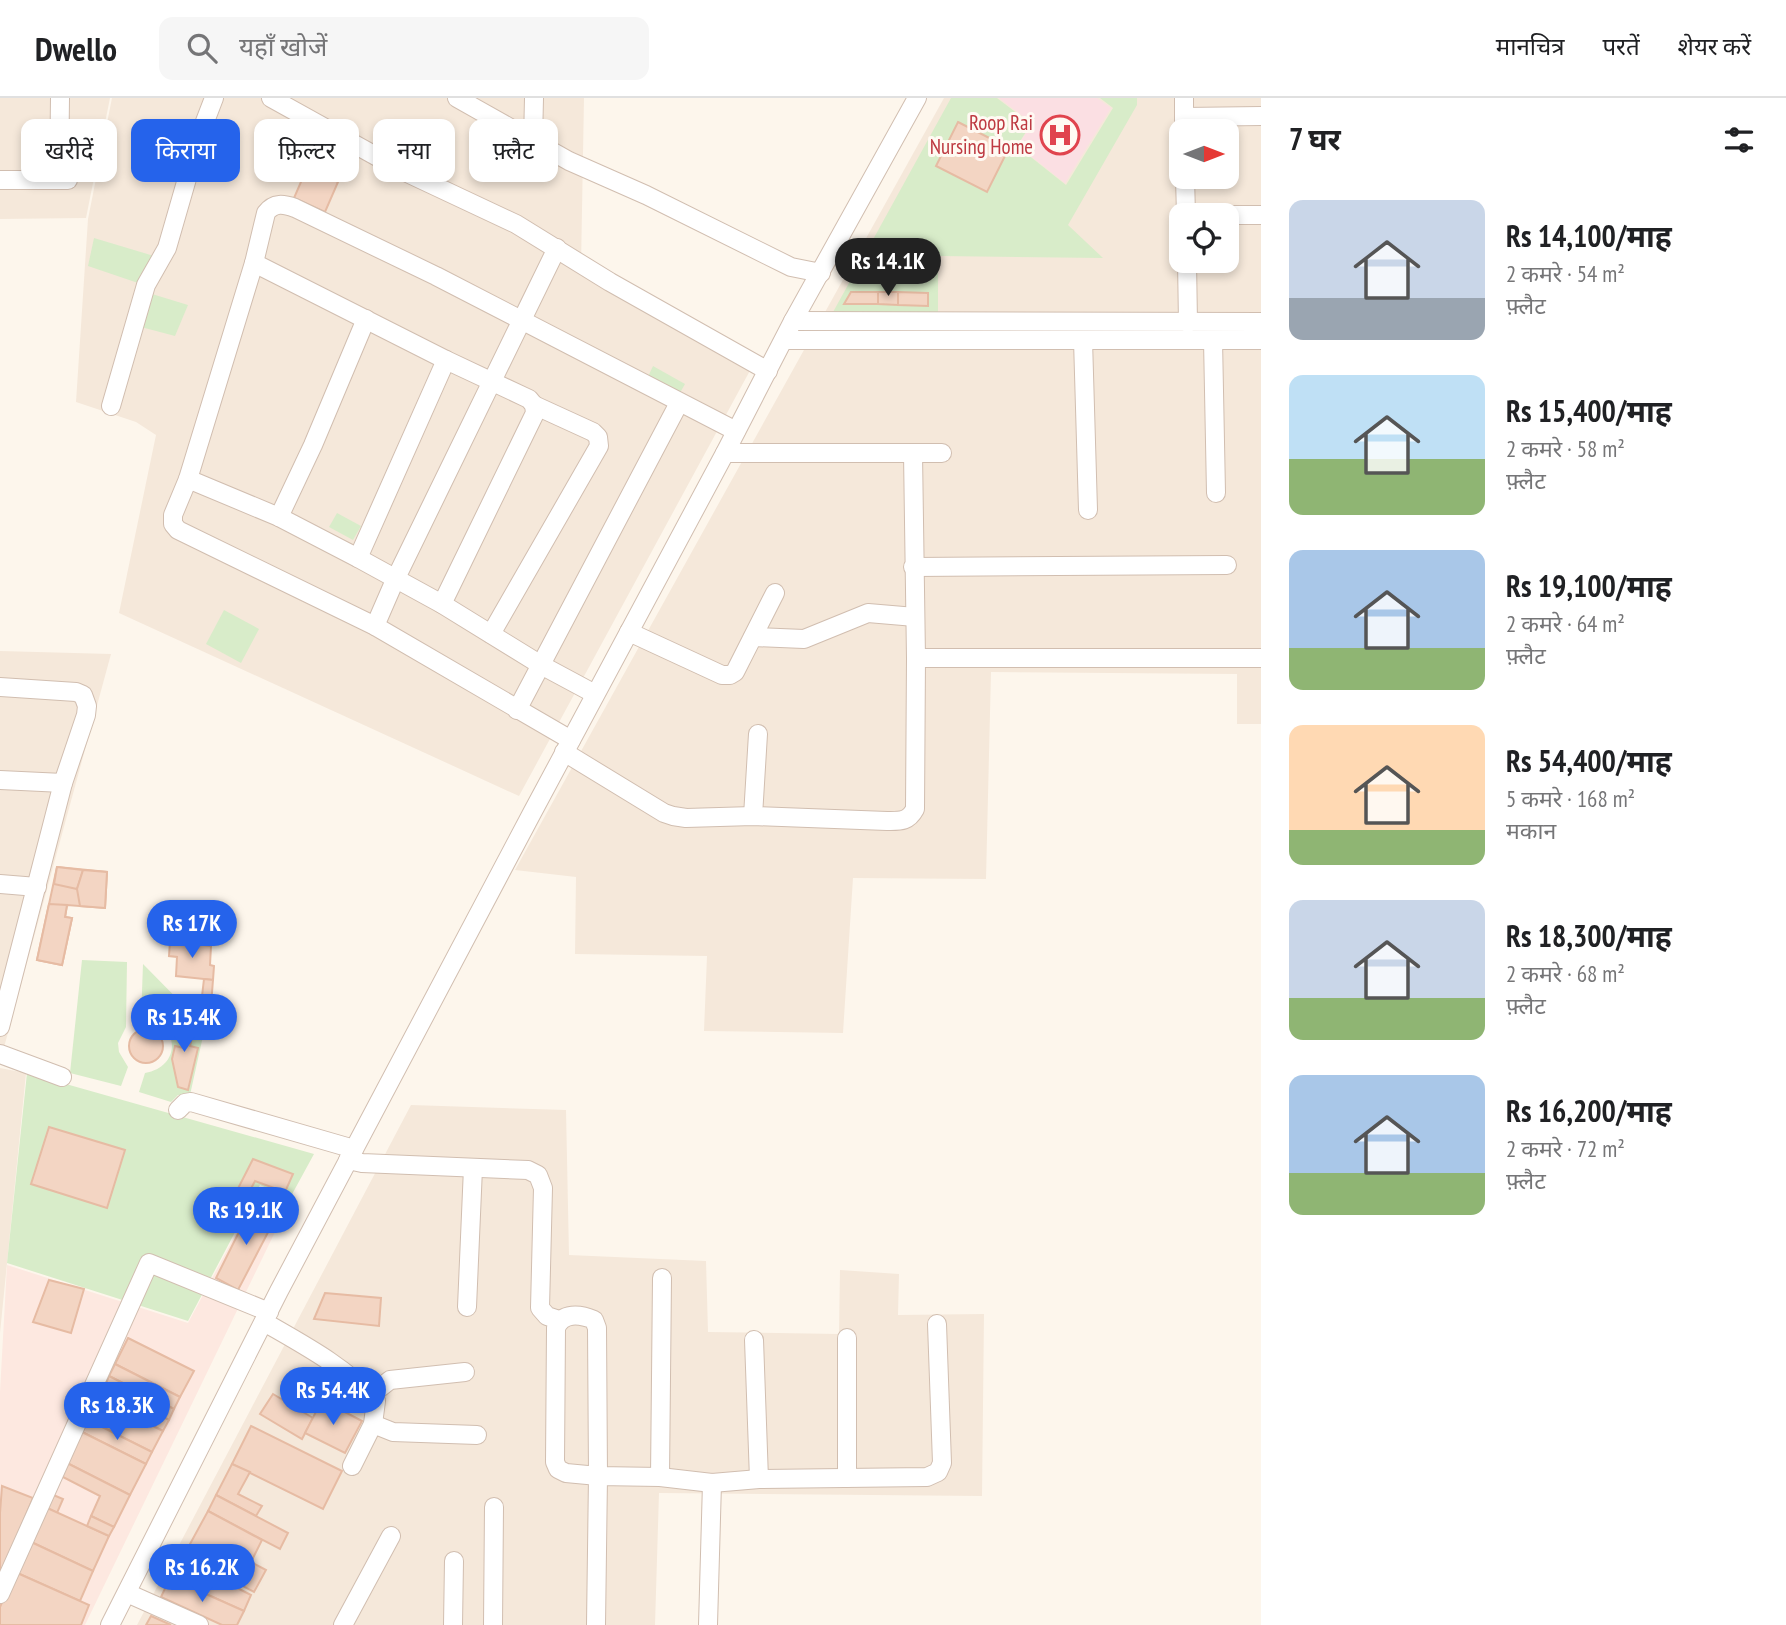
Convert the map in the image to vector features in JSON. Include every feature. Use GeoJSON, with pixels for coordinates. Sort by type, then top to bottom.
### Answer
{"type":"FeatureCollection","features":[{"type":"Feature","properties":{"kind":"street"},"geometry":{"type":"LineString","coordinates":[[0,180],[64,180],[60,98]]}},
{"type":"Feature","properties":{"kind":"street"},"geometry":{"type":"LineString","coordinates":[[111,406],[146,285],[167,248],[199,137],[214,98]]}},
{"type":"Feature","properties":{"kind":"street"},"geometry":{"type":"LineString","coordinates":[[271,98],[401,170],[516,224],[610,282],[768,371]]}},
{"type":"Feature","properties":{"kind":"street"},"geometry":{"type":"LineString","coordinates":[[457,98],[475,103],[499,119]]}},
{"type":"Feature","properties":{"kind":"street"},"geometry":{"type":"LineString","coordinates":[[534,98],[534,119]]}},
{"type":"Feature","properties":{"kind":"street"},"geometry":{"type":"LineString","coordinates":[[110,1625],[351,1154],[793,321],[917,98]]}},
{"type":"Feature","properties":{"kind":"street"},"geometry":{"type":"LineString","coordinates":[[1184,98],[1184,119]]}},
{"type":"Feature","properties":{"kind":"street"},"geometry":{"type":"LineString","coordinates":[[1232,119],[1261,116]]}},
{"type":"Feature","properties":{"kind":"street"},"geometry":{"type":"LineString","coordinates":[[558,155],[791,267],[821,273]]}},
{"type":"Feature","properties":{"kind":"street"},"geometry":{"type":"LineString","coordinates":[[736,431],[436,276],[295,208],[274,206],[266,213],[254,263],[188,479],[173,516],[173,524],[178,530],[375,626],[517,710],[664,813],[686,818],[753,816],[905,820],[915,809],[913,453]]}},
{"type":"Feature","properties":{"kind":"street"},"geometry":{"type":"LineString","coordinates":[[1239,215],[1261,215]]}},
{"type":"Feature","properties":{"kind":"street"},"geometry":{"type":"LineString","coordinates":[[375,626],[557,248]]}},
{"type":"Feature","properties":{"kind":"street"},"geometry":{"type":"LineString","coordinates":[[254,263],[529,399],[534,405],[593,432],[598,437],[598,446],[491,634]]}},
{"type":"Feature","properties":{"kind":"street"},"geometry":{"type":"LineString","coordinates":[[1187,273],[1188,323]]}},
{"type":"Feature","properties":{"kind":"street"},"geometry":{"type":"LineString","coordinates":[[279,517],[313,445],[366,319]]}},
{"type":"Feature","properties":{"kind":"street"},"geometry":{"type":"LineString","coordinates":[[793,321],[1261,322]]}},
{"type":"Feature","properties":{"kind":"street"},"geometry":{"type":"LineString","coordinates":[[784,340],[1261,340]]}},
{"type":"Feature","properties":{"kind":"street"},"geometry":{"type":"LineString","coordinates":[[1083,340],[1088,510]]}},
{"type":"Feature","properties":{"kind":"street"},"geometry":{"type":"LineString","coordinates":[[1213,340],[1216,493]]}},
{"type":"Feature","properties":{"kind":"street"},"geometry":{"type":"LineString","coordinates":[[358,558],[446,360]]}},
{"type":"Feature","properties":{"kind":"street"},"geometry":{"type":"LineString","coordinates":[[517,710],[679,403]]}},
{"type":"Feature","properties":{"kind":"street"},"geometry":{"type":"LineString","coordinates":[[442,604],[535,413],[534,405]]}},
{"type":"Feature","properties":{"kind":"street"},"geometry":{"type":"LineString","coordinates":[[725,453],[942,453]]}},
{"type":"Feature","properties":{"kind":"street"},"geometry":{"type":"LineString","coordinates":[[188,479],[279,517],[358,558],[595,694]]}},
{"type":"Feature","properties":{"kind":"street"},"geometry":{"type":"LineString","coordinates":[[913,567],[1227,565]]}},
{"type":"Feature","properties":{"kind":"street"},"geometry":{"type":"LineString","coordinates":[[629,632],[722,675],[730,675],[735,672],[775,593]]}},
{"type":"Feature","properties":{"kind":"street"},"geometry":{"type":"LineString","coordinates":[[753,637],[804,639],[868,613],[915,617]]}},
{"type":"Feature","properties":{"kind":"street"},"geometry":{"type":"LineString","coordinates":[[916,658],[1261,658]]}},
{"type":"Feature","properties":{"kind":"street"},"geometry":{"type":"LineString","coordinates":[[0,687],[76,692],[83,695],[87,706],[63,783],[0,1027]]}},
{"type":"Feature","properties":{"kind":"street"},"geometry":{"type":"LineString","coordinates":[[753,816],[758,734]]}},
{"type":"Feature","properties":{"kind":"street"},"geometry":{"type":"LineString","coordinates":[[0,780],[63,783]]}},
{"type":"Feature","properties":{"kind":"street"},"geometry":{"type":"LineString","coordinates":[[0,884],[37,887]]}},
{"type":"Feature","properties":{"kind":"street"},"geometry":{"type":"LineString","coordinates":[[0,1054],[62,1077]]}},
{"type":"Feature","properties":{"kind":"street"},"geometry":{"type":"LineString","coordinates":[[178,1110],[185,1103],[191,1102],[351,1154],[362,1163],[528,1170],[538,1175],[543,1188],[540,1307],[547,1316],[559,1320]]}},
{"type":"Feature","properties":{"kind":"street"},"geometry":{"type":"LineString","coordinates":[[467,1307],[473,1168]]}},
{"type":"Feature","properties":{"kind":"street"},"geometry":{"type":"LineString","coordinates":[[0,1594],[149,1263],[266,1317],[365,1388],[376,1401],[373,1424],[352,1466]]}},
{"type":"Feature","properties":{"kind":"street"},"geometry":{"type":"LineString","coordinates":[[660,1477],[662,1278]]}},
{"type":"Feature","properties":{"kind":"street"},"geometry":{"type":"LineString","coordinates":[[596,1625],[598,1476],[597,1328],[594,1320],[587,1317],[564,1316],[559,1320],[556,1328],[555,1462],[558,1469],[566,1473],[598,1476],[660,1477],[712,1483],[759,1479],[927,1477],[938,1472],[942,1463],[937,1324]]}},
{"type":"Feature","properties":{"kind":"street"},"geometry":{"type":"LineString","coordinates":[[847,1338],[847,1478]]}},
{"type":"Feature","properties":{"kind":"street"},"geometry":{"type":"LineString","coordinates":[[754,1340],[759,1479]]}},
{"type":"Feature","properties":{"kind":"street"},"geometry":{"type":"LineString","coordinates":[[371,1395],[390,1380],[465,1372]]}},
{"type":"Feature","properties":{"kind":"street"},"geometry":{"type":"LineString","coordinates":[[373,1424],[393,1432],[477,1435]]}},
{"type":"Feature","properties":{"kind":"street"},"geometry":{"type":"LineString","coordinates":[[708,1625],[712,1483]]}},
{"type":"Feature","properties":{"kind":"street"},"geometry":{"type":"LineString","coordinates":[[493,1625],[494,1507]]}},
{"type":"Feature","properties":{"kind":"street"},"geometry":{"type":"LineString","coordinates":[[343,1625],[391,1536]]}},
{"type":"Feature","properties":{"kind":"street"},"geometry":{"type":"LineString","coordinates":[[453,1625],[454,1561]]}},
{"type":"Feature","properties":{"kind":"street"},"geometry":{"type":"LineString","coordinates":[[127,1593],[200,1625]]}},
{"type":"Feature","properties":{"kind":"shaded area"},"geometry":{"type":"Polygon","coordinates":[[[0,98],[110,98],[106,119],[21,119],[21,182],[93,182],[86,218],[0,219],[0,98]]]}},
{"type":"Feature","properties":{"kind":"shaded area"},"geometry":{"type":"Polygon","coordinates":[[[112,98],[274,98],[312,119],[254,119],[254,182],[359,182],[359,145],[373,153],[373,182],[425,182],[753,365],[519,796],[119,613],[156,435],[136,422],[76,402],[88,219],[95,182],[117,182],[117,119],[108,119],[112,98]]]}},
{"type":"Feature","properties":{"kind":"shaded area"},"geometry":{"type":"Polygon","coordinates":[[[282,98],[584,98],[581,266],[432,182],[455,182],[455,119],[373,119],[373,149],[359,141],[359,119],[319,119],[282,98]]]}},
{"type":"Feature","properties":{"kind":"shaded area"},"geometry":{"type":"Polygon","coordinates":[[[944,98],[1261,98],[1261,724],[1237,724],[1237,674],[991,672],[986,879],[853,878],[843,1033],[704,1031],[707,956],[575,954],[576,877],[515,870],[944,98]]]}},
{"type":"Feature","properties":{"kind":"shaded area","name":"Roop Rai Nursing Home"},"geometry":{"type":"Polygon","coordinates":[[[999,98],[1097,98],[1111,108],[1065,183],[1018,146],[1032,123],[999,98]]]}},
{"type":"Feature","properties":{"kind":"shaded area"},"geometry":{"type":"Polygon","coordinates":[[[0,651],[111,654],[0,1062],[0,651]]]}},
{"type":"Feature","properties":{"kind":"shaded area"},"geometry":{"type":"Polygon","coordinates":[[[0,1068],[26,1073],[0,1333],[0,1068]]]}},
{"type":"Feature","properties":{"kind":"shaded area"},"geometry":{"type":"Polygon","coordinates":[[[411,1105],[566,1110],[569,1255],[706,1261],[708,1332],[839,1334],[840,1270],[899,1274],[898,1315],[984,1314],[982,1496],[659,1493],[655,1625],[137,1625],[411,1105]]]}},
{"type":"Feature","properties":{"kind":"shaded area"},"geometry":{"type":"Polygon","coordinates":[[[261,1187],[290,1201],[85,1625],[0,1625],[0,1392],[7,1265],[188,1323],[261,1187]]]}},
{"type":"Feature","properties":{"kind":"green space"},"geometry":{"type":"Polygon","coordinates":[[[951,98],[997,98],[1031,124],[1017,146],[1066,185],[1113,108],[1100,98],[1137,98],[1137,105],[1068,225],[1103,258],[938,256],[938,322],[827,323],[951,98]]]}},
{"type":"Feature","properties":{"kind":"green space"},"geometry":{"type":"Polygon","coordinates":[[[94,238],[154,256],[138,283],[88,266],[94,238]]]}},
{"type":"Feature","properties":{"kind":"green space"},"geometry":{"type":"Polygon","coordinates":[[[152,294],[188,305],[175,336],[141,327],[152,294]]]}},
{"type":"Feature","properties":{"kind":"green space"},"geometry":{"type":"Polygon","coordinates":[[[653,366],[685,384],[677,398],[646,381],[653,366]]]}},
{"type":"Feature","properties":{"kind":"green space"},"geometry":{"type":"Polygon","coordinates":[[[337,513],[361,526],[353,540],[329,527],[337,513]]]}},
{"type":"Feature","properties":{"kind":"green space"},"geometry":{"type":"Polygon","coordinates":[[[224,610],[259,629],[241,663],[206,644],[224,610]]]}},
{"type":"Feature","properties":{"kind":"green space"},"geometry":{"type":"Polygon","coordinates":[[[82,960],[127,962],[126,1027],[118,1043],[119,1052],[128,1067],[121,1086],[70,1073],[82,960]]]}},
{"type":"Feature","properties":{"kind":"green space"},"geometry":{"type":"Polygon","coordinates":[[[143,964],[205,1027],[190,1095],[178,1095],[171,1102],[139,1092],[145,1073],[166,1062],[171,1054],[172,1044],[163,1027],[154,1021],[141,1019],[143,964]]]}},
{"type":"Feature","properties":{"kind":"green space"},"geometry":{"type":"Polygon","coordinates":[[[27,1073],[314,1154],[290,1198],[260,1185],[188,1321],[7,1263],[27,1073]]]}},
{"type":"Feature","properties":{"kind":"building"},"geometry":{"type":"Polygon","coordinates":[[[958,122],[1009,148],[987,192],[936,166],[958,122]]]}},
{"type":"Feature","properties":{"kind":"building"},"geometry":{"type":"Polygon","coordinates":[[[301,182],[338,182],[325,212],[294,198],[301,182]]]}},
{"type":"Feature","properties":{"kind":"building"},"geometry":{"type":"Polygon","coordinates":[[[851,292],[878,292],[878,304],[844,304],[851,292]]]}},
{"type":"Feature","properties":{"kind":"building"},"geometry":{"type":"Polygon","coordinates":[[[878,292],[898,292],[898,305],[878,304],[878,292]]]}},
{"type":"Feature","properties":{"kind":"building"},"geometry":{"type":"Polygon","coordinates":[[[898,292],[928,293],[928,306],[898,305],[898,292]]]}},
{"type":"Feature","properties":{"kind":"building"},"geometry":{"type":"Polygon","coordinates":[[[57,867],[107,872],[105,908],[67,905],[65,917],[72,918],[62,965],[37,960],[57,867]]]}},
{"type":"Feature","properties":{"kind":"building"},"geometry":{"type":"Polygon","coordinates":[[[57,867],[83,870],[77,889],[54,884],[57,867]]]}},
{"type":"Feature","properties":{"kind":"building"},"geometry":{"type":"Polygon","coordinates":[[[83,870],[107,872],[105,908],[80,906],[77,889],[83,870]]]}},
{"type":"Feature","properties":{"kind":"building"},"geometry":{"type":"Polygon","coordinates":[[[49,904],[67,905],[65,917],[72,918],[62,965],[37,960],[49,904]]]}},
{"type":"Feature","properties":{"kind":"building"},"geometry":{"type":"Polygon","coordinates":[[[170,941],[211,946],[210,965],[214,966],[213,980],[176,976],[177,957],[169,956],[170,941]]]}},
{"type":"Feature","properties":{"kind":"building"},"geometry":{"type":"Polygon","coordinates":[[[204,979],[213,980],[211,1005],[201,1005],[204,979]]]}},
{"type":"Feature","properties":{"kind":"building"},"geometry":{"type":"Polygon","coordinates":[[[171,1019],[195,1025],[190,1046],[198,1048],[188,1090],[178,1087],[172,1059],[175,1046],[184,1048],[186,1037],[169,1028],[171,1019]]]}},
{"type":"Feature","properties":{"kind":"building"},"geometry":{"type":"Polygon","coordinates":[[[146,1029],[158,1034],[163,1046],[158,1058],[146,1063],[134,1058],[129,1046],[134,1034],[146,1029]]]}},
{"type":"Feature","properties":{"kind":"building"},"geometry":{"type":"Polygon","coordinates":[[[49,1127],[125,1150],[107,1208],[31,1184],[49,1127]]]}},
{"type":"Feature","properties":{"kind":"building"},"geometry":{"type":"Polygon","coordinates":[[[253,1159],[293,1174],[285,1192],[255,1181],[237,1215],[227,1210],[253,1159]]]}},
{"type":"Feature","properties":{"kind":"building"},"geometry":{"type":"Polygon","coordinates":[[[253,1204],[276,1217],[238,1290],[216,1278],[253,1204]]]}},
{"type":"Feature","properties":{"kind":"building"},"geometry":{"type":"Polygon","coordinates":[[[49,1280],[84,1289],[71,1333],[33,1322],[49,1280]]]}},
{"type":"Feature","properties":{"kind":"building"},"geometry":{"type":"Polygon","coordinates":[[[325,1293],[381,1298],[379,1326],[314,1319],[325,1293]]]}},
{"type":"Feature","properties":{"kind":"building"},"geometry":{"type":"Polygon","coordinates":[[[128,1338],[194,1371],[180,1397],[115,1364],[128,1338]]]}},
{"type":"Feature","properties":{"kind":"building"},"geometry":{"type":"Polygon","coordinates":[[[115,1364],[180,1397],[174,1409],[109,1376],[115,1364]]]}},
{"type":"Feature","properties":{"kind":"building"},"geometry":{"type":"Polygon","coordinates":[[[109,1376],[174,1409],[169,1420],[104,1388],[109,1376]]]}},
{"type":"Feature","properties":{"kind":"building"},"geometry":{"type":"Polygon","coordinates":[[[104,1388],[169,1420],[163,1431],[98,1399],[104,1388]]]}},
{"type":"Feature","properties":{"kind":"building"},"geometry":{"type":"Polygon","coordinates":[[[273,1394],[313,1418],[302,1439],[260,1414],[273,1394]]]}},
{"type":"Feature","properties":{"kind":"building"},"geometry":{"type":"Polygon","coordinates":[[[98,1399],[163,1431],[152,1452],[88,1420],[98,1399]]]}},
{"type":"Feature","properties":{"kind":"building"},"geometry":{"type":"Polygon","coordinates":[[[322,1400],[362,1421],[345,1453],[305,1433],[322,1400]]]}},
{"type":"Feature","properties":{"kind":"building"},"geometry":{"type":"Polygon","coordinates":[[[88,1420],[152,1452],[146,1464],[82,1432],[88,1420]]]}},
{"type":"Feature","properties":{"kind":"building"},"geometry":{"type":"Polygon","coordinates":[[[251,1426],[342,1471],[323,1509],[232,1464],[251,1426]]]}},
{"type":"Feature","properties":{"kind":"building"},"geometry":{"type":"Polygon","coordinates":[[[82,1432],[146,1464],[130,1495],[67,1463],[82,1432]]]}},
{"type":"Feature","properties":{"kind":"building"},"geometry":{"type":"Polygon","coordinates":[[[67,1463],[130,1495],[114,1527],[91,1516],[100,1496],[61,1476],[67,1463]]]}},
{"type":"Feature","properties":{"kind":"building"},"geometry":{"type":"Polygon","coordinates":[[[232,1464],[250,1472],[238,1494],[262,1506],[256,1516],[216,1495],[232,1464]]]}},
{"type":"Feature","properties":{"kind":"building"},"geometry":{"type":"Polygon","coordinates":[[[2,1486],[33,1498],[0,1577],[0,1513],[2,1486]]]}},
{"type":"Feature","properties":{"kind":"building"},"geometry":{"type":"Polygon","coordinates":[[[51,1494],[63,1499],[57,1513],[45,1507],[51,1494]]]}},
{"type":"Feature","properties":{"kind":"building"},"geometry":{"type":"Polygon","coordinates":[[[216,1495],[288,1533],[280,1549],[208,1511],[216,1495]]]}},
{"type":"Feature","properties":{"kind":"building"},"geometry":{"type":"Polygon","coordinates":[[[45,1507],[109,1536],[93,1571],[29,1541],[45,1507]]]}},
{"type":"Feature","properties":{"kind":"building"},"geometry":{"type":"Polygon","coordinates":[[[208,1511],[262,1540],[251,1562],[266,1570],[254,1592],[184,1555],[208,1511]]]}},
{"type":"Feature","properties":{"kind":"building"},"geometry":{"type":"Polygon","coordinates":[[[91,1516],[114,1527],[109,1536],[87,1526],[91,1516]]]}},
{"type":"Feature","properties":{"kind":"building"},"geometry":{"type":"Polygon","coordinates":[[[29,1541],[93,1571],[80,1601],[15,1572],[29,1541]]]}},
{"type":"Feature","properties":{"kind":"building"},"geometry":{"type":"Polygon","coordinates":[[[181,1559],[251,1595],[244,1611],[170,1578],[181,1559]]]}},
{"type":"Feature","properties":{"kind":"building"},"geometry":{"type":"Polygon","coordinates":[[[15,1572],[89,1605],[81,1625],[0,1625],[0,1607],[15,1572]]]}},
{"type":"Feature","properties":{"kind":"building"},"geometry":{"type":"Polygon","coordinates":[[[170,1578],[244,1611],[237,1625],[222,1625],[161,1597],[170,1578]]]}},
{"type":"Feature","properties":{"kind":"building"},"geometry":{"type":"Polygon","coordinates":[[[151,1616],[171,1625],[146,1625],[151,1616]]]}},
{"type":"Feature","properties":{"kind":"place","name":"Roop Rai Nursing Home"},"geometry":{"type":"Point","coordinates":[1060,135]}}]}
